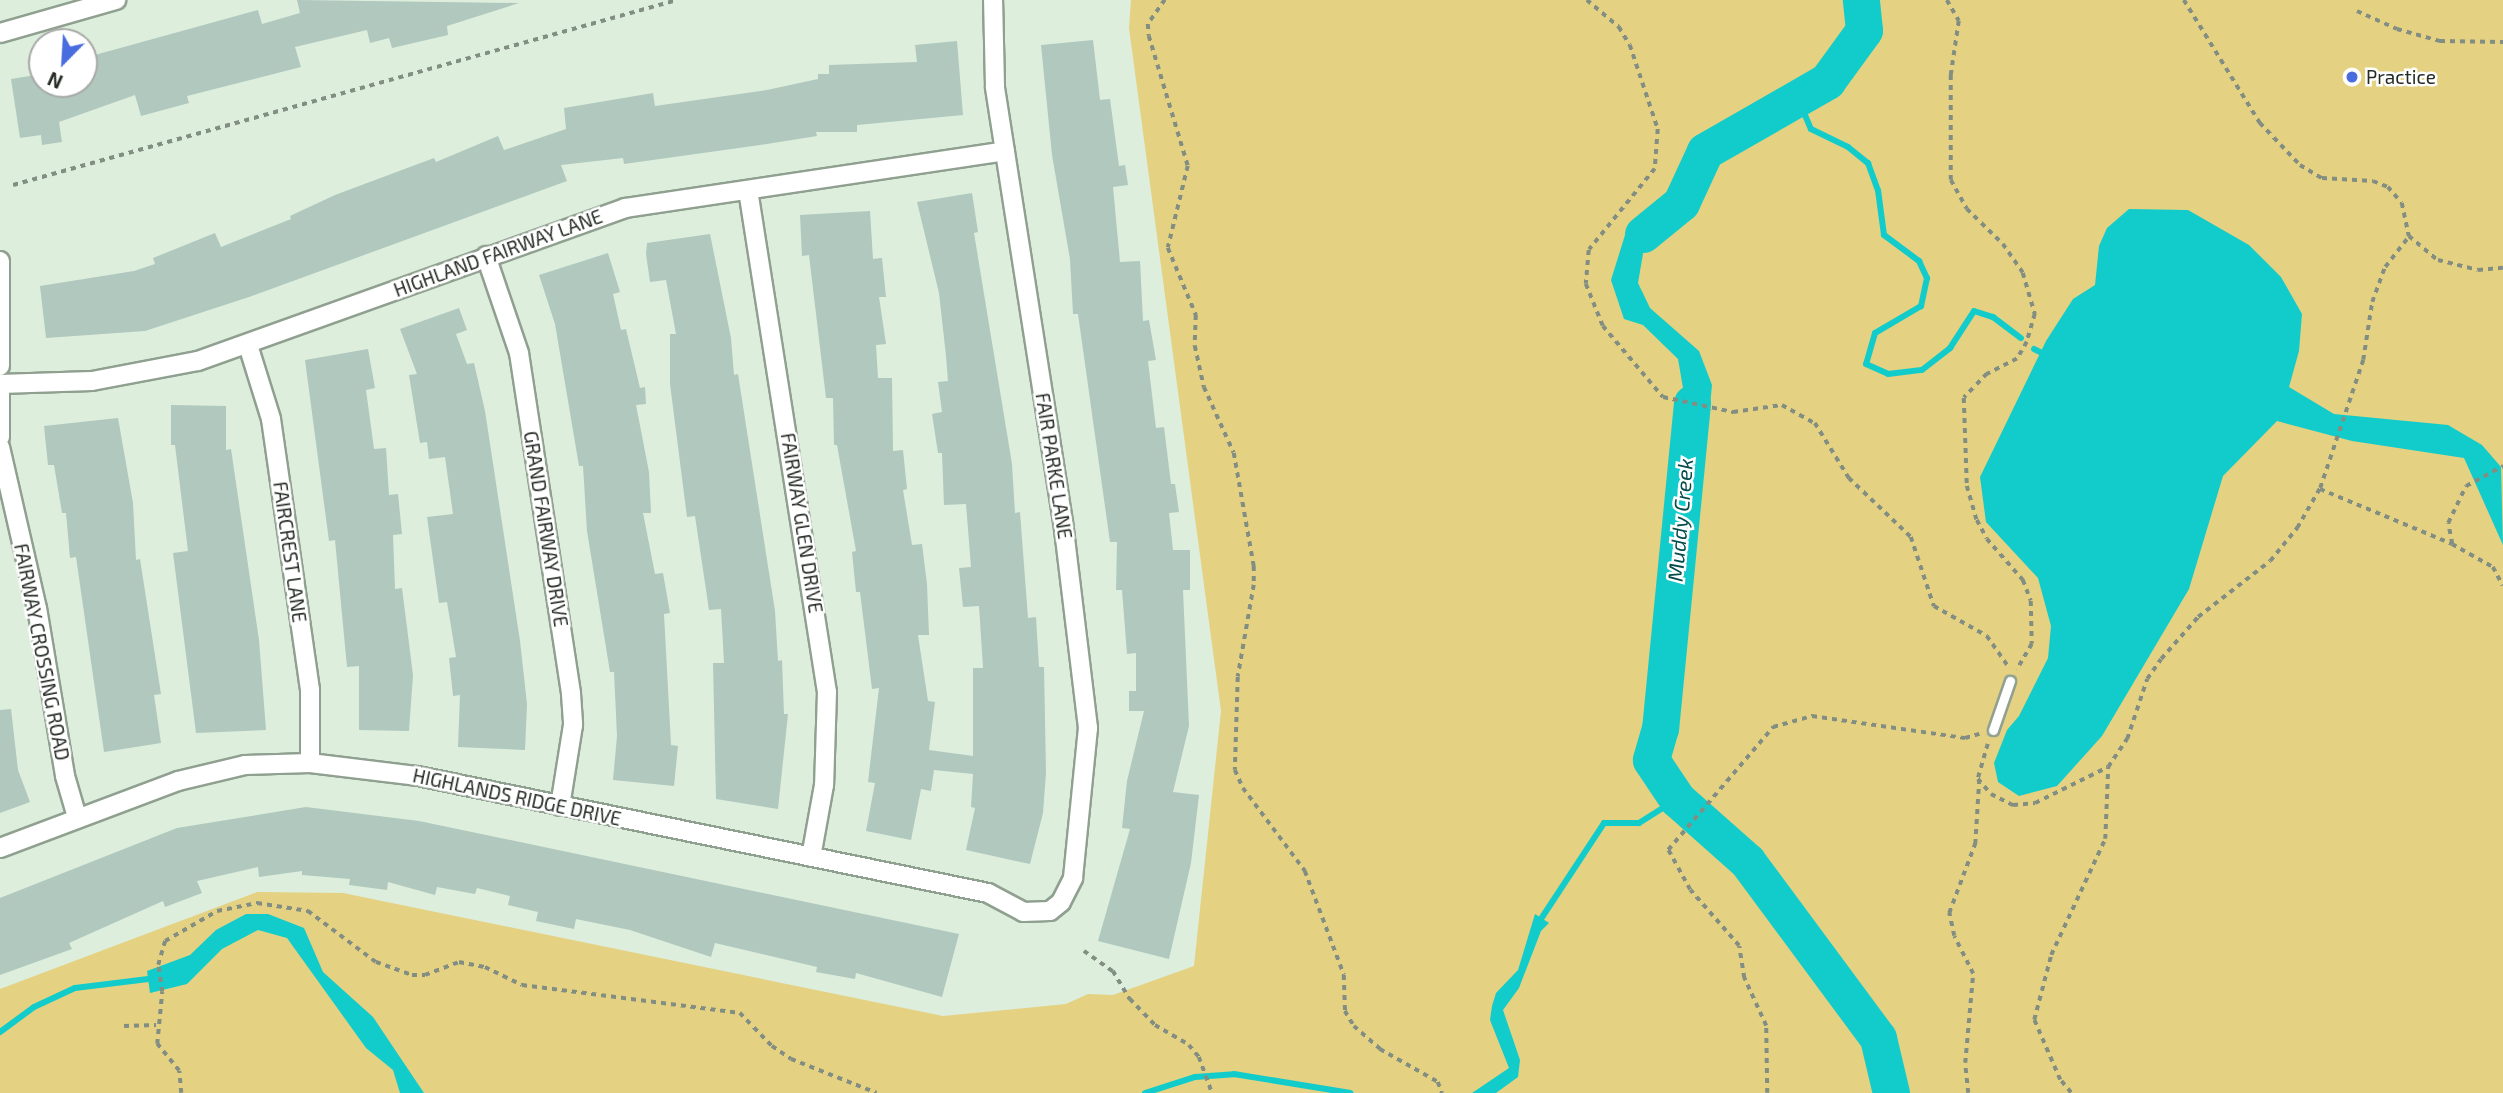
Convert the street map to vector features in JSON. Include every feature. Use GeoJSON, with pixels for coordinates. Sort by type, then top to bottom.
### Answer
{"type":"FeatureCollection","features":[{"type":"Feature","properties":{"kind":"street"},"geometry":{"type":"LineString","coordinates":[[0,33],[116,0]]}},
{"type":"Feature","properties":{"kind":"street","name":"FAIR PARKE LANE"},"geometry":{"type":"LineString","coordinates":[[993,0],[995,86],[1063,522],[1088,728],[1073,878],[1061,902],[1036,915]]}},
{"type":"Feature","properties":{"kind":"street","name":"HIGHLAND FAIRWAY LANE"},"geometry":{"type":"LineString","coordinates":[[0,384],[92,381],[198,361],[625,208],[1005,151]]}},
{"type":"Feature","properties":{"kind":"street","name":"FAIRWAY GLEN DRIVE"},"geometry":{"type":"LineString","coordinates":[[748,190],[827,691],[824,785],[811,857]]}},
{"type":"Feature","properties":{"kind":"street","name":"GRAND FAIRWAY DRIVE"},"geometry":{"type":"LineString","coordinates":[[486,256],[519,353],[571,694],[573,725],[560,806]]}},
{"type":"Feature","properties":{"kind":"street"},"geometry":{"type":"LineString","coordinates":[[0,261],[0,366]]}},
{"type":"Feature","properties":{"kind":"street","name":"FAIRCREST LANE"},"geometry":{"type":"LineString","coordinates":[[248,345],[271,419],[310,690],[310,762]]}},
{"type":"Feature","properties":{"kind":"street"},"geometry":{"type":"LineString","coordinates":[[0,393],[0,437]]}},
{"type":"Feature","properties":{"kind":"street","name":"FAIRWAY CROSSING ROAD"},"geometry":{"type":"LineString","coordinates":[[0,447],[37,608],[65,776],[77,817]]}},
{"type":"Feature","properties":{"kind":"street","name":"HIGHLANDS RIDGE DRIVE"},"geometry":{"type":"LineString","coordinates":[[0,848],[178,781],[245,765],[310,762],[418,776],[988,893],[1036,915]]}},
{"type":"Feature","properties":{"kind":"lane"},"geometry":{"type":"LineString","coordinates":[[1993,730],[2010,681]]}},
{"type":"Feature","properties":{"kind":"path"},"geometry":{"type":"LineString","coordinates":[[13,185],[677,0]]}},
{"type":"Feature","properties":{"kind":"path"},"geometry":{"type":"LineString","coordinates":[[1165,0],[1148,24],[1149,36],[1188,166],[1168,248],[1196,315],[1195,346],[1203,387],[1234,453],[1254,566],[1238,677],[1235,770],[1243,788],[1305,871],[1344,975],[1345,1011],[1354,1026],[1380,1049],[1438,1082],[1442,1093]]}},
{"type":"Feature","properties":{"kind":"path"},"geometry":{"type":"LineString","coordinates":[[1587,0],[1619,27],[1630,45],[1658,129],[1658,153],[1645,184],[1589,250],[1586,284],[1603,326],[1664,397],[1718,408],[1752,411],[1782,405],[1815,424],[1849,478],[1911,537],[1934,606],[1987,636],[2010,666],[2010,681]]}},
{"type":"Feature","properties":{"kind":"path"},"geometry":{"type":"LineString","coordinates":[[1948,0],[1959,21],[1951,75],[1951,180],[1967,209],[2003,244],[2023,273],[2035,314],[2027,342],[2017,359],[1987,374],[1964,398],[1967,486],[1977,520],[1987,539],[2023,580],[2031,601],[2032,644],[2010,681]]}},
{"type":"Feature","properties":{"kind":"path"},"geometry":{"type":"LineString","coordinates":[[2184,0],[2268,132],[2300,165],[2322,178],[2373,181],[2388,187],[2402,203],[2410,236],[2438,260],[2478,270],[2503,268]]}},
{"type":"Feature","properties":{"kind":"path"},"geometry":{"type":"LineString","coordinates":[[2357,11],[2397,29],[2440,41],[2503,42]]}},
{"type":"Feature","properties":{"kind":"path"},"geometry":{"type":"LineString","coordinates":[[1978,779],[1991,794],[2012,804],[2035,803],[2108,767],[2127,739],[2147,679],[2161,659],[2198,617],[2270,561],[2297,528],[2320,488],[2364,360],[2372,302],[2385,267],[2410,236]]}},
{"type":"Feature","properties":{"kind":"path"},"geometry":{"type":"LineString","coordinates":[[2452,544],[2448,523],[2466,486],[2503,466]]}},
{"type":"Feature","properties":{"kind":"path"},"geometry":{"type":"LineString","coordinates":[[2320,488],[2452,544],[2493,567],[2503,586]]}},
{"type":"Feature","properties":{"kind":"path"},"geometry":{"type":"LineString","coordinates":[[1767,1093],[1766,1026],[1744,978],[1739,946],[1690,890],[1668,850],[1681,833],[1707,809],[1773,727],[1812,716],[1965,738],[1993,730]]}},
{"type":"Feature","properties":{"kind":"path"},"geometry":{"type":"LineString","coordinates":[[1968,1093],[1965,1063],[1973,974],[1954,936],[1950,913],[1975,844],[1978,779],[1993,730]]}},
{"type":"Feature","properties":{"kind":"path"},"geometry":{"type":"LineString","coordinates":[[2071,1093],[2060,1080],[2034,1020],[2051,955],[2105,839],[2108,767]]}},
{"type":"Feature","properties":{"kind":"path"},"geometry":{"type":"LineString","coordinates":[[181,1093],[179,1071],[157,1044],[156,1024],[162,992],[158,965],[165,941],[217,911],[257,903],[308,911],[376,962],[402,972],[425,975],[459,962],[485,967],[522,985],[740,1013],[772,1046],[791,1059],[877,1093]]}},
{"type":"Feature","properties":{"kind":"path"},"geometry":{"type":"LineString","coordinates":[[1084,951],[1113,971],[1130,999],[1155,1025],[1189,1045],[1204,1069],[1212,1093]]}},
{"type":"Feature","properties":{"kind":"path"},"geometry":{"type":"LineString","coordinates":[[124,1026],[156,1024]]}},
{"type":"Feature","properties":{"kind":"shaded area"},"geometry":{"type":"Polygon","coordinates":[[[1131,0],[2503,0],[2503,1093],[0,1093],[0,989],[257,892],[343,893],[943,1016],[1066,1004],[1088,994],[1113,995],[1194,966],[1221,711],[1129,28],[1131,0]]]}},
{"type":"Feature","properties":{"kind":"water"},"geometry":{"type":"Polygon","coordinates":[[[1674,185],[1686,220],[1645,242],[1638,283],[1650,308],[1699,351],[1712,385],[1705,457],[1675,450],[1683,388],[1678,359],[1643,325],[1624,319],[1611,280],[1625,235],[1674,185]]]}},
{"type":"Feature","properties":{"kind":"water"},"geometry":{"type":"Polygon","coordinates":[[[2129,209],[2188,210],[2249,245],[2281,277],[2302,314],[2299,351],[2289,387],[2334,414],[2448,425],[2482,445],[2501,467],[2503,545],[2464,458],[2352,441],[2277,421],[2223,476],[2189,589],[2102,736],[2057,786],[2019,796],[1998,782],[1994,763],[2007,730],[2019,716],[2048,658],[2051,626],[2038,578],[1986,522],[1980,477],[2046,341],[2073,299],[2095,285],[2099,246],[2107,228],[2129,209]]]}},
{"type":"Feature","properties":{"kind":"water"},"geometry":{"type":"Polygon","coordinates":[[[246,914],[268,914],[304,928],[323,972],[373,1017],[424,1093],[400,1093],[393,1070],[366,1048],[287,938],[258,930],[222,949],[187,984],[150,993],[147,971],[190,955],[216,930],[246,914]]]}},
{"type":"Feature","properties":{"kind":"water"},"geometry":{"type":"Polygon","coordinates":[[[1535,914],[1549,923],[1541,931],[1519,988],[1503,1010],[1520,1060],[1518,1077],[1496,1093],[1472,1093],[1509,1068],[1490,1020],[1492,1006],[1496,993],[1518,970],[1535,914]]]}},
{"type":"Feature","properties":{"kind":"building"},"geometry":{"type":"Polygon","coordinates":[[[297,0],[519,3],[447,26],[448,35],[392,48],[389,38],[370,43],[367,30],[295,47],[301,67],[187,96],[189,103],[141,116],[135,95],[59,122],[62,142],[42,145],[41,135],[20,138],[11,79],[28,76],[28,98],[98,98],[98,54],[258,10],[262,24],[300,13],[297,0]]]}},
{"type":"Feature","properties":{"kind":"building"},"geometry":{"type":"Polygon","coordinates":[[[1093,40],[1100,100],[1110,99],[1119,166],[1125,165],[1128,185],[1113,187],[1120,262],[1140,261],[1143,321],[1149,320],[1156,360],[1148,361],[1156,428],[1164,427],[1171,484],[1175,484],[1179,512],[1169,513],[1173,550],[1190,550],[1190,590],[1183,590],[1189,726],[1173,792],[1199,795],[1191,863],[1169,959],[1098,941],[1130,829],[1122,828],[1127,781],[1144,711],[1129,711],[1129,691],[1136,691],[1136,653],[1127,654],[1122,590],[1116,590],[1117,542],[1110,542],[1078,314],[1073,314],[1070,259],[1052,155],[1041,45],[1093,40]]]}},
{"type":"Feature","properties":{"kind":"building"},"geometry":{"type":"Polygon","coordinates":[[[957,41],[963,115],[857,125],[857,132],[816,132],[817,136],[624,164],[623,158],[561,165],[567,181],[249,297],[145,331],[46,338],[40,286],[134,271],[155,264],[153,258],[215,233],[221,247],[291,219],[290,216],[335,195],[434,158],[436,162],[498,136],[504,150],[566,129],[564,108],[653,93],[655,106],[767,90],[818,79],[818,74],[829,74],[829,65],[917,62],[915,45],[957,41]]]}},
{"type":"Feature","properties":{"kind":"building"},"geometry":{"type":"Polygon","coordinates":[[[972,193],[978,232],[974,233],[1012,464],[1015,513],[1020,512],[1028,618],[1036,617],[1039,667],[1044,667],[1046,773],[1043,813],[1030,864],[966,850],[975,808],[971,807],[973,774],[934,770],[931,791],[921,789],[911,840],[866,831],[875,783],[868,782],[879,688],[872,689],[860,592],[856,592],[852,552],[856,551],[837,445],[834,445],[833,398],[826,398],[809,255],[802,256],[800,215],[870,211],[873,259],[882,258],[886,297],[879,297],[886,344],[876,345],[878,378],[892,378],[893,451],[903,450],[907,489],[903,490],[912,545],[922,544],[927,584],[929,635],[918,635],[928,701],[935,702],[929,750],[973,756],[973,668],[983,668],[979,606],[963,607],[959,568],[971,567],[966,504],[944,505],[942,453],[938,453],[932,414],[942,412],[938,382],[948,381],[946,356],[939,293],[917,202],[972,193]]]}},
{"type":"Feature","properties":{"kind":"building"},"geometry":{"type":"Polygon","coordinates":[[[710,234],[731,338],[734,375],[738,374],[775,611],[778,661],[782,660],[784,714],[788,714],[778,809],[716,799],[713,663],[724,663],[721,609],[709,610],[695,516],[687,517],[670,384],[670,334],[676,334],[666,280],[650,282],[646,254],[647,243],[710,234]]]}},
{"type":"Feature","properties":{"kind":"building"},"geometry":{"type":"Polygon","coordinates":[[[608,253],[620,292],[613,294],[621,330],[626,329],[640,388],[645,387],[646,404],[636,405],[649,472],[651,513],[643,513],[655,574],[663,573],[670,613],[664,614],[671,745],[678,746],[674,786],[613,780],[617,736],[614,672],[610,672],[587,531],[583,466],[579,466],[555,324],[539,275],[608,253]]]}},
{"type":"Feature","properties":{"kind":"building"},"geometry":{"type":"Polygon","coordinates":[[[459,308],[467,330],[456,334],[467,364],[474,363],[485,411],[520,641],[527,704],[525,750],[458,747],[460,695],[453,696],[449,658],[456,657],[447,602],[439,603],[427,517],[453,514],[445,457],[429,459],[427,442],[420,443],[409,375],[417,374],[400,329],[459,308]]]}},
{"type":"Feature","properties":{"kind":"building"},"geometry":{"type":"Polygon","coordinates":[[[368,349],[375,388],[366,390],[374,449],[386,448],[389,495],[398,494],[402,534],[393,535],[395,589],[402,588],[413,675],[409,731],[359,730],[359,666],[347,667],[335,540],[329,541],[305,360],[368,349]]]}},
{"type":"Feature","properties":{"kind":"building"},"geometry":{"type":"Polygon","coordinates":[[[171,405],[226,406],[226,450],[231,449],[259,640],[266,730],[196,733],[173,553],[188,551],[175,445],[171,445],[171,405]]]}},
{"type":"Feature","properties":{"kind":"building"},"geometry":{"type":"Polygon","coordinates":[[[118,418],[133,503],[136,560],[140,559],[161,694],[154,695],[161,743],[104,752],[76,557],[70,558],[66,513],[62,513],[54,465],[48,465],[44,426],[118,418]]]}},
{"type":"Feature","properties":{"kind":"building"},"geometry":{"type":"Polygon","coordinates":[[[11,709],[18,770],[30,802],[0,813],[0,710],[11,709]]]}},
{"type":"Feature","properties":{"kind":"building"},"geometry":{"type":"Polygon","coordinates":[[[306,807],[419,821],[959,934],[942,997],[856,973],[855,979],[816,972],[817,967],[715,943],[711,957],[630,930],[576,919],[574,929],[536,921],[538,912],[508,905],[510,896],[477,888],[475,894],[437,887],[435,895],[388,882],[387,890],[349,885],[350,879],[302,875],[302,871],[259,877],[258,867],[197,881],[202,893],[165,907],[163,901],[69,943],[72,949],[0,975],[0,898],[177,828],[306,807]]]}},
{"type":"Feature","properties":{"kind":"waterway","name":"Muddy Creek"},"geometry":{"type":"LineString","coordinates":[[1643,234],[1681,203],[1705,151],[1827,81],[1864,30],[1861,0]]}},
{"type":"Feature","properties":{"kind":"waterway"},"geometry":{"type":"LineString","coordinates":[[1799,101],[1811,129],[1848,147],[1868,163],[1878,190],[1884,235],[1919,261],[1927,278],[1921,306],[1875,333],[1866,364],[1888,374],[1922,370],[1950,348],[1974,311],[1993,317],[2021,338]]}},
{"type":"Feature","properties":{"kind":"waterway"},"geometry":{"type":"LineString","coordinates":[[2034,349],[2046,355]]}},
{"type":"Feature","properties":{"kind":"waterway","name":"Muddy Creek"},"geometry":{"type":"LineString","coordinates":[[1692,403],[1660,728],[1651,760],[1677,799],[1747,861],[1878,1038],[1891,1093]]}},
{"type":"Feature","properties":{"kind":"waterway"},"geometry":{"type":"LineString","coordinates":[[1537,925],[1604,823],[1639,823],[1677,799]]}},
{"type":"Feature","properties":{"kind":"waterway"},"geometry":{"type":"LineString","coordinates":[[0,1032],[34,1007],[75,988],[156,978]]}},
{"type":"Feature","properties":{"kind":"waterway"},"geometry":{"type":"LineString","coordinates":[[1145,1093],[1195,1077],[1234,1074],[1350,1093]]}},
{"type":"Feature","properties":{"kind":"place","name":"Practice"},"geometry":{"type":"Point","coordinates":[2352,77]}}]}
